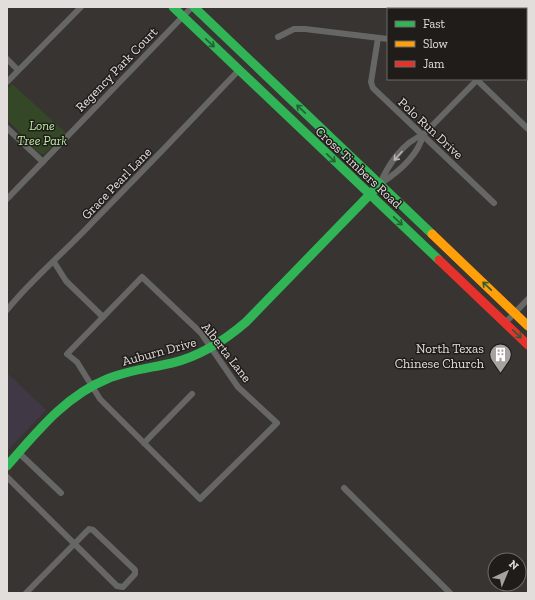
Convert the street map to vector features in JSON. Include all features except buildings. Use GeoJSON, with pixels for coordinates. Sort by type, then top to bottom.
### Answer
{"type":"FeatureCollection","features":[{"type":"Feature","properties":{"kind":"main road","name":"Cross Timbers Road"},"geometry":{"type":"LineString","coordinates":[[172,7],[528,345]]}},
{"type":"Feature","properties":{"kind":"main road","name":"Cross Timbers Road"},"geometry":{"type":"LineString","coordinates":[[193,7],[528,326]]}},
{"type":"Feature","properties":{"kind":"main road","name":"Auburn Drive"},"geometry":{"type":"LineString","coordinates":[[7,466],[66,404],[93,386],[130,372],[182,360],[212,348],[229,337],[246,322],[380,184]]}},
{"type":"Feature","properties":{"kind":"street"},"geometry":{"type":"LineString","coordinates":[[7,82],[81,7]]}},
{"type":"Feature","properties":{"kind":"street","name":"Regency Park Court"},"geometry":{"type":"LineString","coordinates":[[7,199],[182,16],[193,7]]}},
{"type":"Feature","properties":{"kind":"street"},"geometry":{"type":"LineString","coordinates":[[278,37],[294,29],[387,39]]}},
{"type":"Feature","properties":{"kind":"street","name":"Polo Run Drive"},"geometry":{"type":"LineString","coordinates":[[378,38],[371,82],[373,88],[494,202]]}},
{"type":"Feature","properties":{"kind":"street"},"geometry":{"type":"LineString","coordinates":[[7,59],[18,70]]}},
{"type":"Feature","properties":{"kind":"street","name":"Grace Pearl Lane"},"geometry":{"type":"LineString","coordinates":[[7,310],[27,286],[54,262],[239,70]]}},
{"type":"Feature","properties":{"kind":"street","name":"Auburn Drive"},"geometry":{"type":"LineString","coordinates":[[380,184],[394,175],[421,147],[424,135],[476,80]]}},
{"type":"Feature","properties":{"kind":"street"},"geometry":{"type":"LineString","coordinates":[[478,80],[528,129]]}},
{"type":"Feature","properties":{"kind":"street"},"geometry":{"type":"LineString","coordinates":[[7,128],[43,162]]}},
{"type":"Feature","properties":{"kind":"street","name":"Auburn Drive"},"geometry":{"type":"LineString","coordinates":[[380,184],[387,167],[413,138],[424,135]]}},
{"type":"Feature","properties":{"kind":"street"},"geometry":{"type":"LineString","coordinates":[[54,262],[66,281],[102,317],[67,354],[77,362],[100,399],[144,443],[192,394]]}},
{"type":"Feature","properties":{"kind":"street","name":"Alberta Lane"},"geometry":{"type":"LineString","coordinates":[[102,317],[142,278],[201,333],[238,387],[277,423],[200,499],[144,443]]}},
{"type":"Feature","properties":{"kind":"street"},"geometry":{"type":"LineString","coordinates":[[505,323],[528,299]]}},
{"type":"Feature","properties":{"kind":"street"},"geometry":{"type":"LineString","coordinates":[[19,453],[61,493]]}},
{"type":"Feature","properties":{"kind":"street"},"geometry":{"type":"LineString","coordinates":[[7,477],[74,544],[117,586],[123,587],[135,574],[135,570],[93,530],[89,529],[74,544],[26,593]]}},
{"type":"Feature","properties":{"kind":"street"},"geometry":{"type":"LineString","coordinates":[[344,488],[450,593]]}},
{"type":"Feature","properties":{"kind":"shaded area"},"geometry":{"type":"Polygon","coordinates":[[[8,374],[46,410],[7,451],[7,376],[8,374]]]}},
{"type":"Feature","properties":{"kind":"green space","name":"Lone Tree Park"},"geometry":{"type":"Polygon","coordinates":[[[12,84],[66,133],[44,154],[39,153],[7,119],[7,89],[12,84]]]}},
{"type":"Feature","properties":{"kind":"traffic: fast"},"geometry":{"type":"LineString","coordinates":[[173,7],[439,260]]}},
{"type":"Feature","properties":{"kind":"traffic: fast"},"geometry":{"type":"LineString","coordinates":[[194,7],[432,234]]}},
{"type":"Feature","properties":{"kind":"traffic: fast"},"geometry":{"type":"LineString","coordinates":[[7,466],[52,416],[92,386],[123,373],[183,360],[212,347],[229,335],[246,322],[380,184]]}},
{"type":"Feature","properties":{"kind":"traffic: slow"},"geometry":{"type":"LineString","coordinates":[[432,234],[528,326]]}},
{"type":"Feature","properties":{"kind":"traffic: jam"},"geometry":{"type":"LineString","coordinates":[[439,260],[528,345]]}},
{"type":"Feature","properties":{"kind":"place","name":"North Texas Chinese Church"},"geometry":{"type":"Point","coordinates":[500,374]}}]}
